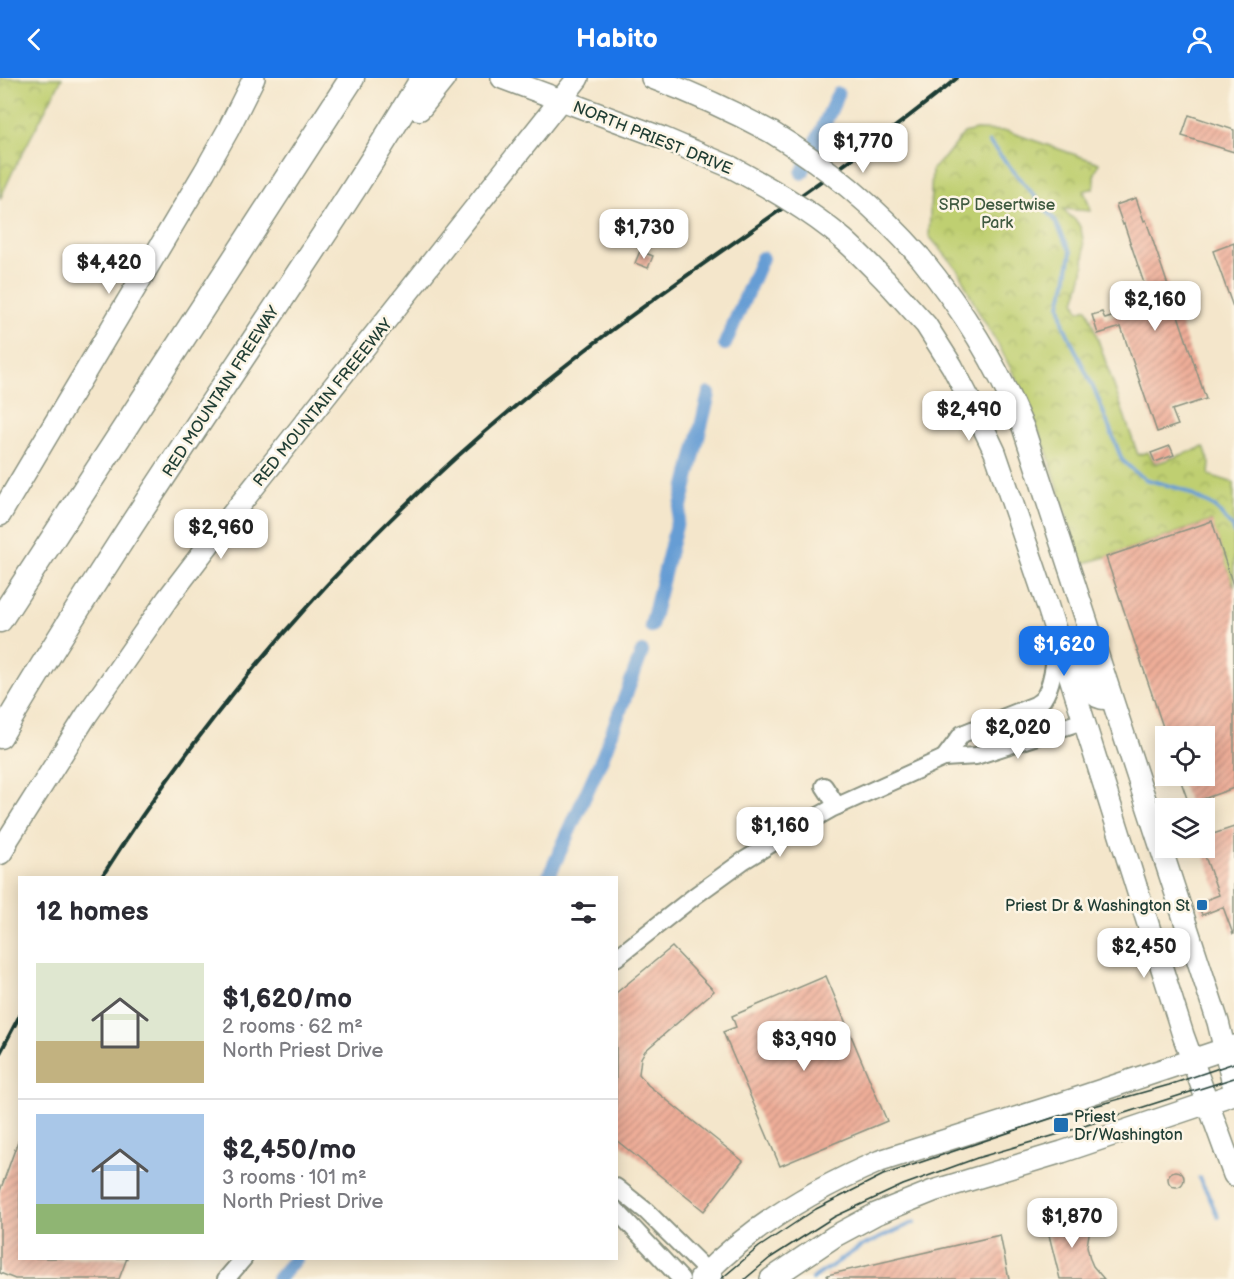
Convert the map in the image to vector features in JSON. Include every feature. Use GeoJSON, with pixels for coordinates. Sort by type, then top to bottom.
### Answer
{"type":"FeatureCollection","features":[{"type":"Feature","properties":{"kind":"highway"},"geometry":{"type":"LineString","coordinates":[[0,620],[350,78]]}},
{"type":"Feature","properties":{"kind":"highway","name":"RED MOUNTAIN FREEWAY"},"geometry":{"type":"LineString","coordinates":[[0,736],[97,579],[347,200],[423,78]]}},
{"type":"Feature","properties":{"kind":"highway"},"geometry":{"type":"LineString","coordinates":[[347,200],[443,78]]}},
{"type":"Feature","properties":{"kind":"main road"},"geometry":{"type":"LineString","coordinates":[[0,515],[205,171],[254,78]]}},
{"type":"Feature","properties":{"kind":"main road","name":"NORTH PRIEST DRIVE"},"geometry":{"type":"LineString","coordinates":[[502,78],[671,141],[731,167],[772,189],[843,240],[926,324],[952,366],[995,452],[1047,604],[1192,1060],[1234,1175]]}},
{"type":"Feature","properties":{"kind":"main road","name":"RED MOUNTAIN FREEEWAY"},"geometry":{"type":"LineString","coordinates":[[2,850],[91,708],[168,598],[578,78]]}},
{"type":"Feature","properties":{"kind":"main road"},"geometry":{"type":"LineString","coordinates":[[652,78],[703,98],[771,132],[808,156],[862,198],[920,257],[971,326],[993,364],[1014,407],[1030,448],[1218,1022],[1230,1047],[1234,1088]]}},
{"type":"Feature","properties":{"kind":"main road"},"geometry":{"type":"LineString","coordinates":[[1047,604],[1069,631],[1087,685],[1095,695],[1101,698],[1111,698]]}},
{"type":"Feature","properties":{"kind":"main road"},"geometry":{"type":"LineString","coordinates":[[707,1277],[720,1260],[771,1220],[815,1193],[880,1161],[1230,1047]]}},
{"type":"Feature","properties":{"kind":"main road"},"geometry":{"type":"LineString","coordinates":[[771,1279],[835,1236],[876,1214],[933,1191],[1062,1152],[1234,1094]]}},
{"type":"Feature","properties":{"kind":"street"},"geometry":{"type":"LineString","coordinates":[[944,758],[962,734],[1035,705],[1043,699],[1053,668],[1057,638]]}},
{"type":"Feature","properties":{"kind":"street"},"geometry":{"type":"LineString","coordinates":[[618,956],[743,861],[837,806],[944,758],[976,756],[1083,721]]}},
{"type":"Feature","properties":{"kind":"street"},"geometry":{"type":"LineString","coordinates":[[824,786],[837,806]]}},
{"type":"Feature","properties":{"kind":"street"},"geometry":{"type":"LineString","coordinates":[[618,1189],[646,1211],[707,1277]]}},
{"type":"Feature","properties":{"kind":"street"},"geometry":{"type":"LineString","coordinates":[[618,1212],[681,1279]]}},
{"type":"Feature","properties":{"kind":"street"},"geometry":{"type":"LineString","coordinates":[[226,1279],[242,1260]]}},
{"type":"Feature","properties":{"kind":"green space"},"geometry":{"type":"Polygon","coordinates":[[[0,78],[62,78],[0,199],[0,78]]]}},
{"type":"Feature","properties":{"kind":"green space","name":"SRP Desertwise Park"},"geometry":{"type":"Polygon","coordinates":[[[976,130],[1007,131],[1099,163],[1094,176],[1094,188],[1084,191],[1091,211],[1063,209],[1077,222],[1082,233],[1084,248],[1083,271],[1075,301],[1079,311],[1087,308],[1138,455],[1148,452],[1155,464],[1204,447],[1210,463],[1209,475],[1234,483],[1234,588],[1211,521],[1081,564],[1047,452],[1020,386],[958,270],[929,236],[932,169],[964,133],[976,130]]]}},
{"type":"Feature","properties":{"kind":"building"},"geometry":{"type":"Polygon","coordinates":[[[1189,115],[1234,130],[1234,152],[1182,136],[1189,115]]]}},
{"type":"Feature","properties":{"kind":"building"},"geometry":{"type":"Polygon","coordinates":[[[1136,198],[1144,221],[1146,220],[1206,399],[1172,410],[1178,425],[1157,432],[1121,327],[1098,334],[1092,315],[1102,312],[1105,319],[1151,304],[1116,205],[1136,198]]]}},
{"type":"Feature","properties":{"kind":"building"},"geometry":{"type":"Polygon","coordinates":[[[1234,243],[1234,307],[1233,307],[1213,251],[1234,243]]]}},
{"type":"Feature","properties":{"kind":"building"},"geometry":{"type":"Polygon","coordinates":[[[640,251],[653,256],[648,268],[635,263],[640,251]]]}},
{"type":"Feature","properties":{"kind":"building"},"geometry":{"type":"Polygon","coordinates":[[[1170,446],[1174,455],[1155,462],[1151,453],[1170,446]]]}},
{"type":"Feature","properties":{"kind":"building"},"geometry":{"type":"Polygon","coordinates":[[[1212,521],[1234,588],[1234,788],[1206,798],[1187,798],[1183,786],[1215,786],[1215,726],[1163,726],[1106,557],[1212,521]]]}},
{"type":"Feature","properties":{"kind":"building"},"geometry":{"type":"Polygon","coordinates":[[[1234,827],[1234,934],[1223,907],[1202,915],[1198,903],[1219,895],[1206,858],[1215,858],[1215,833],[1234,827]]]}},
{"type":"Feature","properties":{"kind":"building"},"geometry":{"type":"Polygon","coordinates":[[[672,947],[714,991],[645,1051],[641,1058],[639,1074],[648,1085],[743,1161],[704,1211],[618,1142],[618,991],[672,947]]]}},
{"type":"Feature","properties":{"kind":"building"},"geometry":{"type":"Polygon","coordinates":[[[826,976],[887,1121],[780,1166],[723,1032],[736,1027],[732,1016],[826,976]]]}},
{"type":"Feature","properties":{"kind":"building"},"geometry":{"type":"Polygon","coordinates":[[[18,1141],[18,1260],[126,1260],[119,1279],[15,1279],[0,1273],[0,1191],[18,1141]]]}},
{"type":"Feature","properties":{"kind":"building"},"geometry":{"type":"Polygon","coordinates":[[[1176,1171],[1184,1179],[1176,1187],[1168,1179],[1176,1171]]]}},
{"type":"Feature","properties":{"kind":"building"},"geometry":{"type":"Polygon","coordinates":[[[1063,1212],[1065,1223],[1083,1221],[1084,1227],[1090,1228],[1087,1246],[1090,1259],[1104,1279],[1060,1279],[1047,1227],[1054,1225],[1052,1214],[1063,1212]]]}},
{"type":"Feature","properties":{"kind":"building"},"geometry":{"type":"Polygon","coordinates":[[[1000,1235],[1009,1279],[828,1279],[827,1275],[1000,1235]]]}},
{"type":"Feature","properties":{"kind":"waterway"},"geometry":{"type":"LineString","coordinates":[[802,173],[838,94]]}},
{"type":"Feature","properties":{"kind":"waterway"},"geometry":{"type":"LineString","coordinates":[[989,142],[1054,219],[1071,252],[1060,304],[1064,326],[1097,396],[1122,460],[1145,479],[1181,489],[1215,507],[1233,528],[1234,533]]}},
{"type":"Feature","properties":{"kind":"waterway"},"geometry":{"type":"LineString","coordinates":[[725,344],[762,258]]}},
{"type":"Feature","properties":{"kind":"waterway"},"geometry":{"type":"LineString","coordinates":[[651,626],[709,394]]}},
{"type":"Feature","properties":{"kind":"waterway"},"geometry":{"type":"LineString","coordinates":[[549,876],[603,756],[642,652]]}},
{"type":"Feature","properties":{"kind":"waterway"},"geometry":{"type":"LineString","coordinates":[[1199,1178],[1218,1217]]}},
{"type":"Feature","properties":{"kind":"waterway"},"geometry":{"type":"LineString","coordinates":[[812,1279],[860,1247],[915,1222]]}},
{"type":"Feature","properties":{"kind":"waterway"},"geometry":{"type":"LineString","coordinates":[[278,1279],[294,1260]]}},
{"type":"Feature","properties":{"kind":"tram line"},"geometry":{"type":"LineString","coordinates":[[721,1279],[759,1247],[816,1209],[883,1175],[1052,1118],[1169,1085],[1234,1063]]}},
{"type":"Feature","properties":{"kind":"tram line"},"geometry":{"type":"LineString","coordinates":[[745,1279],[770,1258],[834,1217],[903,1185],[977,1158],[1234,1078]]}},
{"type":"Feature","properties":{"kind":"railway"},"geometry":{"type":"LineString","coordinates":[[102,876],[151,803],[260,661],[381,529],[446,467],[584,351],[677,282],[866,149],[957,78]]}},
{"type":"Feature","properties":{"kind":"railway"},"geometry":{"type":"LineString","coordinates":[[0,1053],[18,1019]]}},
{"type":"Feature","properties":{"kind":"place","name":"Priest Dr & Washington St"},"geometry":{"type":"Point","coordinates":[1202,905]}},
{"type":"Feature","properties":{"kind":"place","name":"Priest Dr/Washington"},"geometry":{"type":"Point","coordinates":[1061,1125]}}]}
